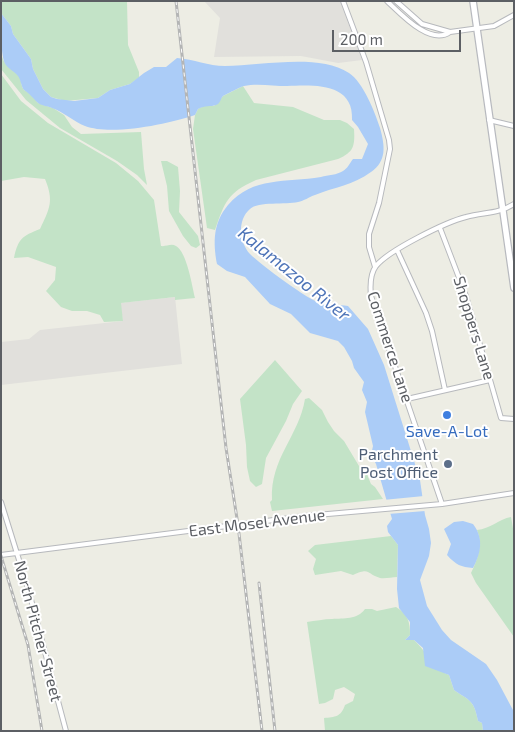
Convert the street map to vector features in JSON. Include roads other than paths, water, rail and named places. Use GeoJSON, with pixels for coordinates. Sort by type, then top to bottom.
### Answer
{"type":"FeatureCollection","features":[{"type":"Feature","properties":{"kind":"street"},"geometry":{"type":"LineString","coordinates":[[343,1],[366,62],[389,140],[390,149],[379,203],[369,234],[375,267]]}},
{"type":"Feature","properties":{"kind":"street"},"geometry":{"type":"LineString","coordinates":[[387,1],[410,23],[421,30],[441,36],[450,32],[498,25],[514,15]]}},
{"type":"Feature","properties":{"kind":"street"},"geometry":{"type":"LineString","coordinates":[[396,1],[422,24],[450,32]]}},
{"type":"Feature","properties":{"kind":"street"},"geometry":{"type":"LineString","coordinates":[[473,1],[514,288]]}},
{"type":"Feature","properties":{"kind":"street"},"geometry":{"type":"LineString","coordinates":[[489,120],[514,126]]}},
{"type":"Feature","properties":{"kind":"street"},"geometry":{"type":"LineString","coordinates":[[503,211],[514,204]]}},
{"type":"Feature","properties":{"kind":"street","name":"Commerce Lane"},"geometry":{"type":"LineString","coordinates":[[442,504],[371,296],[371,282],[375,267],[397,250],[440,228],[469,216],[503,211]]}},
{"type":"Feature","properties":{"kind":"street","name":"Shoppers Lane"},"geometry":{"type":"LineString","coordinates":[[440,228],[466,296],[501,418],[514,419]]}},
{"type":"Feature","properties":{"kind":"street"},"geometry":{"type":"LineString","coordinates":[[397,250],[426,313],[432,331],[445,390]]}},
{"type":"Feature","properties":{"kind":"street"},"geometry":{"type":"LineString","coordinates":[[407,399],[490,380]]}},
{"type":"Feature","properties":{"kind":"street","name":"East Mosel Avenue"},"geometry":{"type":"LineString","coordinates":[[1,555],[305,516],[442,504],[514,493]]}},
{"type":"Feature","properties":{"kind":"street","name":"North Pitcher Street"},"geometry":{"type":"LineString","coordinates":[[1,502],[66,731]]}},
{"type":"Feature","properties":{"kind":"water"},"geometry":{"type":"Polygon","coordinates":[[[1,13],[31,59],[33,69],[43,89],[51,97],[57,99],[74,101],[98,98],[110,90],[130,84],[154,67],[166,67],[177,58],[225,66],[289,62],[322,63],[349,73],[359,83],[372,106],[380,128],[384,147],[380,163],[371,172],[357,180],[302,201],[259,205],[250,209],[241,225],[242,237],[250,254],[284,281],[322,304],[348,306],[368,329],[384,365],[420,480],[431,543],[429,556],[420,580],[427,606],[442,630],[451,640],[486,664],[514,712],[514,731],[483,731],[482,723],[478,721],[473,705],[468,699],[454,690],[449,675],[425,666],[423,648],[414,640],[405,640],[410,635],[410,622],[399,608],[397,589],[398,545],[388,532],[387,526],[392,519],[376,464],[371,455],[373,446],[365,412],[367,402],[362,390],[364,382],[354,368],[344,347],[338,341],[310,333],[291,314],[270,304],[245,277],[227,271],[217,264],[215,233],[219,219],[228,205],[238,196],[248,189],[271,182],[321,177],[338,173],[346,169],[353,159],[362,159],[368,144],[352,120],[351,108],[346,99],[339,92],[320,86],[249,85],[223,96],[216,105],[198,109],[195,115],[140,128],[96,129],[85,126],[56,110],[38,103],[24,90],[18,76],[4,61],[1,40],[1,13]]]}},
{"type":"Feature","properties":{"kind":"water"},"geometry":{"type":"Polygon","coordinates":[[[463,521],[473,524],[479,535],[478,557],[473,568],[459,565],[447,555],[451,544],[444,529],[454,522],[463,521]]]}},
{"type":"Feature","properties":{"kind":"railway"},"geometry":{"type":"LineString","coordinates":[[176,1],[226,448],[238,525],[262,731]]}},
{"type":"Feature","properties":{"kind":"railway"},"geometry":{"type":"LineString","coordinates":[[1,556],[28,645],[42,731]]}},
{"type":"Feature","properties":{"kind":"railway"},"geometry":{"type":"LineString","coordinates":[[259,583],[275,731]]}},
{"type":"Feature","properties":{"kind":"place","name":"Save-A-Lot"},"geometry":{"type":"Point","coordinates":[447,415]}},
{"type":"Feature","properties":{"kind":"place","name":"Parchment Post Office"},"geometry":{"type":"Point","coordinates":[448,464]}},
{"type":"Feature","properties":{"kind":"water label","name":"Kalamazoo River"},"geometry":{"type":"Point","coordinates":[294,274]}}]}
